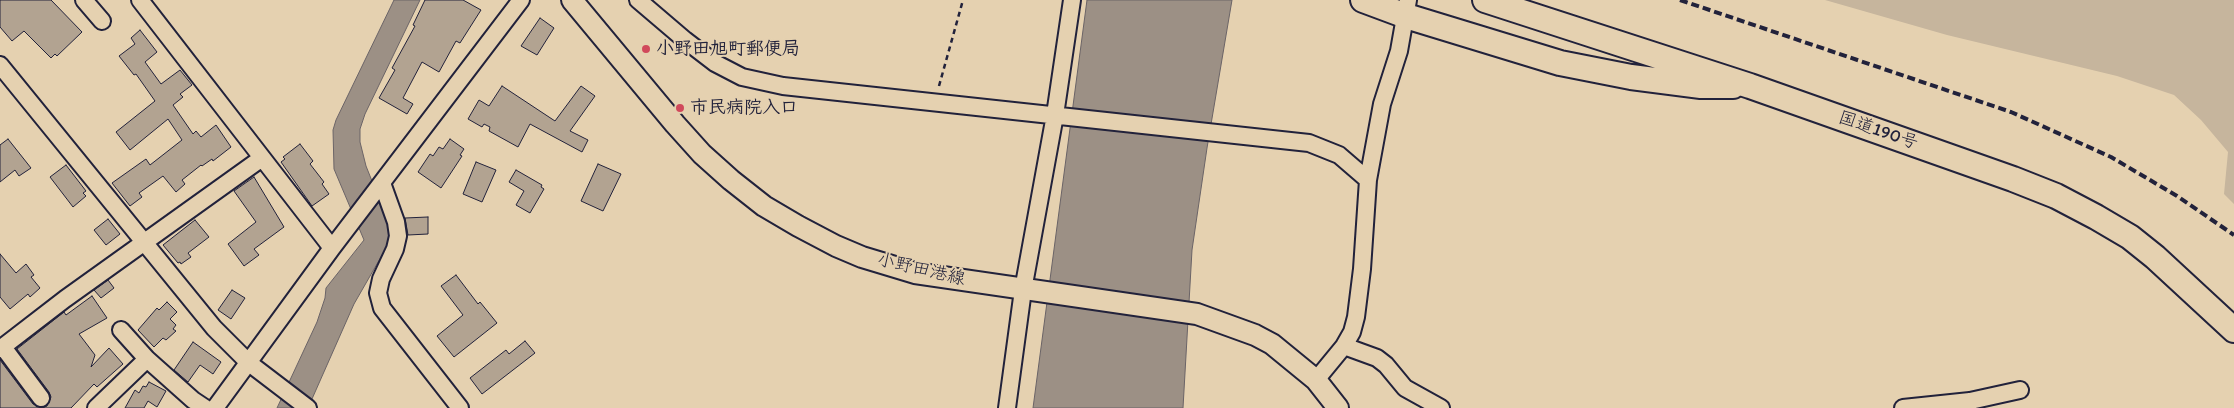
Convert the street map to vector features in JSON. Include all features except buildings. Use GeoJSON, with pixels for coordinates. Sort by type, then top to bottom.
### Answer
{"type":"FeatureCollection","features":[{"type":"Feature","properties":{"kind":"highway"},"geometry":{"type":"LineString","coordinates":[[1363,0],[1407,8],[1544,59],[1589,70],[1701,86],[1750,86]]}},
{"type":"Feature","properties":{"kind":"highway","name":"国道190号"},"geometry":{"type":"LineString","coordinates":[[1485,0],[1750,86],[2056,196],[2096,216],[2130,237],[2168,268],[2234,330]]}},
{"type":"Feature","properties":{"kind":"main road","name":"小野田港線"},"geometry":{"type":"LineString","coordinates":[[572,0],[697,148],[730,180],[764,206],[806,230],[862,257],[915,273],[1197,314],[1254,335],[1272,344],[1290,356],[1316,380],[1338,408]]}},
{"type":"Feature","properties":{"kind":"street"},"geometry":{"type":"LineString","coordinates":[[84,0],[102,21]]}},
{"type":"Feature","properties":{"kind":"street"},"geometry":{"type":"LineString","coordinates":[[140,0],[332,248]]}},
{"type":"Feature","properties":{"kind":"street"},"geometry":{"type":"LineString","coordinates":[[215,408],[332,248],[521,0]]}},
{"type":"Feature","properties":{"kind":"street"},"geometry":{"type":"LineString","coordinates":[[638,0],[715,63],[742,77],[783,86],[1309,143],[1339,155],[1368,180]]}},
{"type":"Feature","properties":{"kind":"street"},"geometry":{"type":"LineString","coordinates":[[1007,408],[1031,291],[1062,116],[1072,0]]}},
{"type":"Feature","properties":{"kind":"street"},"geometry":{"type":"LineString","coordinates":[[1316,380],[1344,346],[1352,332],[1356,317],[1362,269],[1368,180],[1382,104],[1400,52],[1407,8]]}},
{"type":"Feature","properties":{"kind":"street"},"geometry":{"type":"LineString","coordinates":[[0,64],[214,328],[249,363],[308,408]]}},
{"type":"Feature","properties":{"kind":"street"},"geometry":{"type":"LineString","coordinates":[[41,398],[1,348],[65,299],[262,158]]}},
{"type":"Feature","properties":{"kind":"street"},"geometry":{"type":"LineString","coordinates":[[380,186],[396,222],[398,236],[395,249],[381,279],[378,293],[382,308],[460,408]]}},
{"type":"Feature","properties":{"kind":"street"},"geometry":{"type":"LineString","coordinates":[[121,330],[147,358],[193,400],[206,408]]}},
{"type":"Feature","properties":{"kind":"street"},"geometry":{"type":"LineString","coordinates":[[1344,346],[1377,358],[1386,365],[1405,388],[1441,408]]}},
{"type":"Feature","properties":{"kind":"street"},"geometry":{"type":"LineString","coordinates":[[96,408],[147,358]]}},
{"type":"Feature","properties":{"kind":"street"},"geometry":{"type":"LineString","coordinates":[[1903,408],[1970,401],[2020,390]]}},
{"type":"Feature","properties":{"kind":"path"},"geometry":{"type":"LineString","coordinates":[[937,103],[939,86],[963,0]]}},
{"type":"Feature","properties":{"kind":"shaded area"},"geometry":{"type":"Polygon","coordinates":[[[394,0],[420,0],[365,114],[360,129],[360,142],[366,166],[388,221],[389,243],[354,304],[308,408],[277,408],[317,322],[325,298],[326,288],[364,240],[334,169],[333,130],[336,120],[394,0]]]}},
{"type":"Feature","properties":{"kind":"shaded area"},"geometry":{"type":"Polygon","coordinates":[[[1087,0],[1232,0],[1192,250],[1183,408],[1033,408],[1087,0]]]}},
{"type":"Feature","properties":{"kind":"shaded area"},"geometry":{"type":"Polygon","coordinates":[[[1825,0],[2234,0],[2234,204],[2224,194],[2228,152],[2201,120],[2174,95],[2117,76],[1947,35],[1825,0]]]}},
{"type":"Feature","properties":{"kind":"railway"},"geometry":{"type":"LineString","coordinates":[[1680,0],[2011,112],[2111,157],[2177,196],[2234,235]]}},
{"type":"Feature","properties":{"kind":"place","name":"小野田旭町郵便局"},"geometry":{"type":"Point","coordinates":[646,49]}},
{"type":"Feature","properties":{"kind":"place","name":"市民病院入口"},"geometry":{"type":"Point","coordinates":[680,108]}}]}
